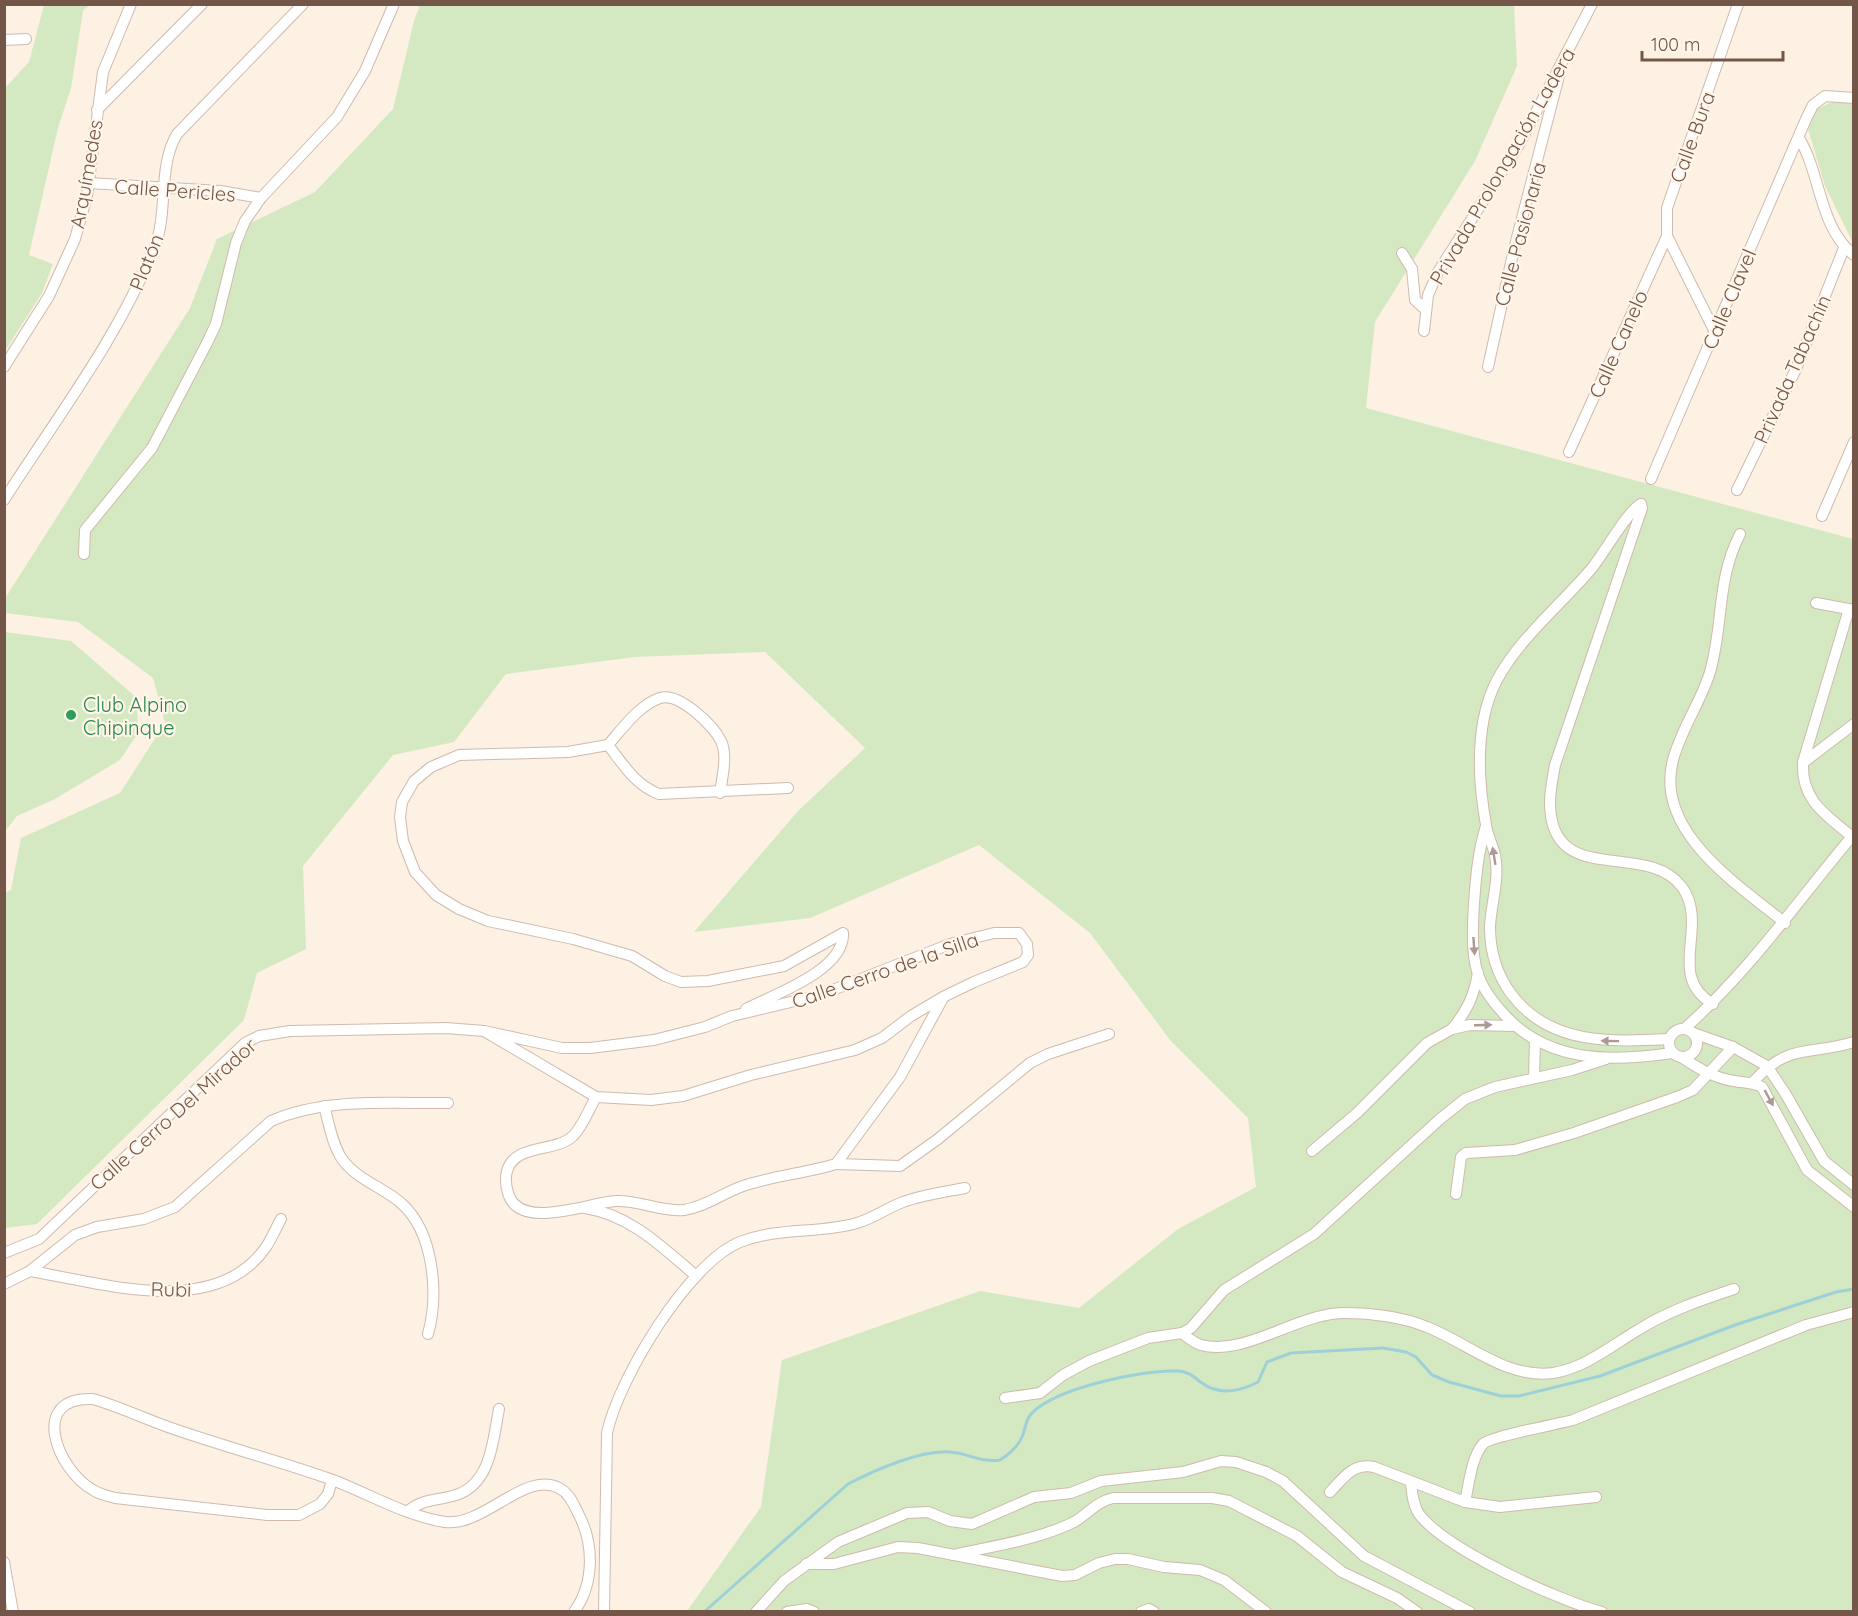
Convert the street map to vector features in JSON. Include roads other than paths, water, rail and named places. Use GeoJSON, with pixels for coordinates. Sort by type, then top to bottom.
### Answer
{"type":"FeatureCollection","features":[{"type":"Feature","properties":{"kind":"street","name":"Arquímedes"},"geometry":{"type":"LineString","coordinates":[[4,367],[44,305],[75,239],[89,183],[97,110],[108,57],[130,4]]}},
{"type":"Feature","properties":{"kind":"street"},"geometry":{"type":"LineString","coordinates":[[97,110],[202,4]]}},
{"type":"Feature","properties":{"kind":"street","name":"Platón"},"geometry":{"type":"LineString","coordinates":[[4,500],[86,380],[122,317],[155,247],[163,212],[169,151],[177,134],[303,4]]}},
{"type":"Feature","properties":{"kind":"street"},"geometry":{"type":"LineString","coordinates":[[84,554],[85,530],[152,448],[207,343],[224,298],[240,232],[261,198],[337,117],[366,71],[394,4]]}},
{"type":"Feature","properties":{"kind":"street","name":"Privada Prolongación Ladera"},"geometry":{"type":"LineString","coordinates":[[1424,331],[1426,310],[1438,272],[1520,143],[1592,4]]}},
{"type":"Feature","properties":{"kind":"street","name":"Calle Bura"},"geometry":{"type":"LineString","coordinates":[[1667,236],[1667,208],[1738,4]]}},
{"type":"Feature","properties":{"kind":"street"},"geometry":{"type":"LineString","coordinates":[[4,39],[26,39]]}},
{"type":"Feature","properties":{"kind":"street","name":"Calle Pasionaria"},"geometry":{"type":"LineString","coordinates":[[1488,367],[1514,249],[1540,158],[1562,65]]}},
{"type":"Feature","properties":{"kind":"street","name":"Calle Clavel"},"geometry":{"type":"LineString","coordinates":[[1651,479],[1813,105],[1825,96],[1854,98]]}},
{"type":"Feature","properties":{"kind":"street"},"geometry":{"type":"LineString","coordinates":[[1799,138],[1808,154],[1830,224],[1844,248],[1854,255]]}},
{"type":"Feature","properties":{"kind":"street","name":"Calle Pericles"},"geometry":{"type":"LineString","coordinates":[[89,183],[220,191],[261,198]]}},
{"type":"Feature","properties":{"kind":"street"},"geometry":{"type":"LineString","coordinates":[[1667,236],[1714,332]]}},
{"type":"Feature","properties":{"kind":"street","name":"Calle Canelo"},"geometry":{"type":"LineString","coordinates":[[1569,452],[1667,236]]}},
{"type":"Feature","properties":{"kind":"street","name":"Privada Tabachín"},"geometry":{"type":"LineString","coordinates":[[1737,490],[1796,369],[1844,248]]}},
{"type":"Feature","properties":{"kind":"street"},"geometry":{"type":"LineString","coordinates":[[1402,253],[1412,269],[1415,300],[1426,310]]}},
{"type":"Feature","properties":{"kind":"street"},"geometry":{"type":"LineString","coordinates":[[1822,516],[1854,442]]}},
{"type":"Feature","properties":{"kind":"street"},"geometry":{"type":"LineString","coordinates":[[1669,1039],[1599,1040],[1565,1034],[1542,1023],[1520,1006],[1500,979],[1492,955],[1490,927],[1496,886],[1495,856],[1486,826],[1480,758],[1484,716],[1496,682],[1519,649],[1593,567],[1641,504],[1642,508],[1555,765],[1550,802],[1552,820],[1563,844],[1575,853],[1589,859],[1656,868],[1671,875],[1690,902],[1693,928],[1689,976],[1693,988],[1701,997],[1713,1004]]}},
{"type":"Feature","properties":{"kind":"street"},"geometry":{"type":"LineString","coordinates":[[1740,534],[1729,556],[1722,584],[1718,634],[1710,673],[1685,725],[1672,761],[1670,789],[1674,811],[1688,836],[1738,884],[1785,923]]}},
{"type":"Feature","properties":{"kind":"street"},"geometry":{"type":"LineString","coordinates":[[1689,1031],[1785,923],[1852,835],[1823,813],[1808,795],[1802,778],[1803,762],[1851,610],[1816,603]]}},
{"type":"Feature","properties":{"kind":"street"},"geometry":{"type":"LineString","coordinates":[[720,793],[724,752],[721,741],[685,703],[676,698],[663,697],[651,702],[608,745],[568,752],[459,755],[431,767],[414,781],[402,802],[400,818],[403,841],[415,872],[436,895],[488,921],[573,939],[632,956],[665,976],[681,982],[708,981],[784,966],[843,933],[842,949],[826,966],[732,1016]]}},
{"type":"Feature","properties":{"kind":"street"},"geometry":{"type":"LineString","coordinates":[[1803,762],[1854,724]]}},
{"type":"Feature","properties":{"kind":"street"},"geometry":{"type":"LineString","coordinates":[[608,745],[646,789],[659,794],[720,793],[788,788]]}},
{"type":"Feature","properties":{"kind":"street"},"geometry":{"type":"LineString","coordinates":[[1312,1151],[1357,1113],[1427,1043],[1452,1029],[1466,1012],[1475,993],[1478,973],[1473,926],[1475,884],[1477,854],[1486,826]]}},
{"type":"Feature","properties":{"kind":"street"},"geometry":{"type":"LineString","coordinates":[[1475,884],[1496,886]]}},
{"type":"Feature","properties":{"kind":"street"},"geometry":{"type":"LineString","coordinates":[[1473,926],[1490,927]]}},
{"type":"Feature","properties":{"kind":"street","name":"Calle Cerro de la Silla"},"geometry":{"type":"LineString","coordinates":[[484,1031],[562,1048],[590,1048],[654,1040],[705,1028],[732,1016],[820,995],[950,944],[1010,931],[1024,937],[1028,955],[1023,962],[943,997],[911,1016],[882,1038],[855,1050],[751,1075],[683,1096],[651,1100],[596,1097]]}},
{"type":"Feature","properties":{"kind":"street"},"geometry":{"type":"LineString","coordinates":[[1478,973],[1494,1003],[1514,1026],[1535,1040],[1581,1056],[1606,1059],[1691,1055],[1697,1047],[1689,1031]]}},
{"type":"Feature","properties":{"kind":"street"},"geometry":{"type":"LineString","coordinates":[[836,1164],[900,1077],[943,997]]}},
{"type":"Feature","properties":{"kind":"street"},"geometry":{"type":"LineString","coordinates":[[1452,1029],[1489,1024],[1514,1026]]}},
{"type":"Feature","properties":{"kind":"street","name":"Calle Cerro Del Mirador"},"geometry":{"type":"LineString","coordinates":[[4,1253],[39,1239],[245,1043],[259,1035],[291,1031],[446,1028],[484,1031],[596,1097]]}},
{"type":"Feature","properties":{"kind":"street"},"geometry":{"type":"LineString","coordinates":[[1669,1039],[1675,1031],[1689,1031],[1733,1047],[1767,1066],[1824,1161],[1854,1185]]}},
{"type":"Feature","properties":{"kind":"street"},"geometry":{"type":"LineString","coordinates":[[596,1097],[573,1136],[560,1145],[525,1152],[512,1161],[507,1172],[510,1200],[519,1209],[550,1214],[620,1201],[685,1210],[703,1205],[744,1186],[836,1164],[900,1166],[938,1139],[1030,1063],[1048,1054],[1108,1034]]}},
{"type":"Feature","properties":{"kind":"street"},"geometry":{"type":"LineString","coordinates":[[1669,1039],[1677,1055],[1710,1074],[1733,1081],[1754,1082],[1767,1094],[1807,1170],[1854,1207]]}},
{"type":"Feature","properties":{"kind":"street"},"geometry":{"type":"LineString","coordinates":[[1534,1078],[1535,1040]]}},
{"type":"Feature","properties":{"kind":"street"},"geometry":{"type":"LineString","coordinates":[[1754,1082],[1767,1066],[1783,1056],[1802,1050],[1854,1042]]}},
{"type":"Feature","properties":{"kind":"street"},"geometry":{"type":"LineString","coordinates":[[1456,1194],[1461,1157],[1466,1153],[1515,1150],[1574,1133],[1677,1097],[1693,1090],[1733,1047]]}},
{"type":"Feature","properties":{"kind":"street"},"geometry":{"type":"LineString","coordinates":[[1005,1398],[1040,1393],[1063,1375],[1089,1361],[1148,1338],[1182,1333],[1191,1328],[1224,1290],[1314,1234],[1465,1099],[1495,1087],[1572,1070],[1606,1059]]}},
{"type":"Feature","properties":{"kind":"street"},"geometry":{"type":"LineString","coordinates":[[4,1284],[30,1271],[75,1235],[98,1227],[144,1219],[175,1207],[271,1121],[302,1109],[324,1106],[448,1103]]}},
{"type":"Feature","properties":{"kind":"street"},"geometry":{"type":"LineString","coordinates":[[324,1106],[342,1158],[355,1173],[401,1203],[417,1221],[431,1263],[433,1314],[428,1334]]}},
{"type":"Feature","properties":{"kind":"street"},"geometry":{"type":"LineString","coordinates":[[1795,1150],[1801,1143],[1811,1141]]}},
{"type":"Feature","properties":{"kind":"street"},"geometry":{"type":"LineString","coordinates":[[604,1611],[608,1433],[612,1411],[639,1357],[695,1275],[720,1254],[740,1242],[781,1232],[855,1224],[878,1216],[901,1203],[965,1188]]}},
{"type":"Feature","properties":{"kind":"street"},"geometry":{"type":"LineString","coordinates":[[579,1207],[624,1219],[650,1236],[695,1275]]}},
{"type":"Feature","properties":{"kind":"street","name":"Rubi"},"geometry":{"type":"LineString","coordinates":[[30,1271],[167,1291],[206,1289],[237,1275],[266,1248],[281,1219]]}},
{"type":"Feature","properties":{"kind":"street"},"geometry":{"type":"LineString","coordinates":[[1182,1333],[1198,1344],[1227,1345],[1250,1340],[1305,1319],[1345,1313],[1383,1317],[1425,1326],[1512,1369],[1535,1374],[1587,1362],[1677,1309],[1734,1289]]}},
{"type":"Feature","properties":{"kind":"street"},"geometry":{"type":"LineString","coordinates":[[1465,1502],[1477,1453],[1484,1442],[1493,1437],[1535,1431],[1573,1420],[1806,1325],[1854,1312]]}},
{"type":"Feature","properties":{"kind":"street"},"geometry":{"type":"LineString","coordinates":[[332,1480],[328,1494],[320,1504],[299,1515],[267,1515],[115,1498],[93,1491],[71,1471],[56,1442],[54,1427],[57,1414],[65,1403],[79,1399],[93,1399],[171,1428],[332,1480],[408,1511],[448,1522],[469,1520],[531,1487],[557,1487],[568,1494],[585,1525],[590,1542],[587,1590],[574,1611]]}},
{"type":"Feature","properties":{"kind":"street"},"geometry":{"type":"LineString","coordinates":[[408,1511],[425,1499],[457,1495],[480,1479],[489,1460],[499,1409]]}},
{"type":"Feature","properties":{"kind":"street"},"geometry":{"type":"LineString","coordinates":[[756,1611],[784,1581],[838,1542],[912,1512],[928,1512],[950,1521],[972,1524],[1034,1497],[1071,1493],[1101,1481],[1183,1472],[1221,1461],[1236,1462],[1266,1472],[1283,1481],[1364,1556],[1470,1611]]}},
{"type":"Feature","properties":{"kind":"street"},"geometry":{"type":"LineString","coordinates":[[1330,1492],[1352,1469],[1363,1465],[1374,1467],[1465,1502],[1500,1507],[1596,1497]]}},
{"type":"Feature","properties":{"kind":"street"},"geometry":{"type":"LineString","coordinates":[[1411,1483],[1414,1502],[1419,1514],[1448,1540],[1481,1560],[1602,1611]]}},
{"type":"Feature","properties":{"kind":"street"},"geometry":{"type":"LineString","coordinates":[[953,1555],[1033,1536],[1074,1522],[1101,1501],[1113,1498],[1212,1498],[1229,1501],[1297,1536],[1342,1572],[1397,1598],[1417,1611]]}},
{"type":"Feature","properties":{"kind":"street"},"geometry":{"type":"LineString","coordinates":[[806,1564],[834,1564],[898,1547],[918,1548],[1062,1576],[1075,1575],[1115,1558],[1128,1558],[1164,1568],[1200,1570],[1224,1580],[1266,1611]]}},
{"type":"Feature","properties":{"kind":"street"},"geometry":{"type":"LineString","coordinates":[[4,1562],[13,1611]]}},
{"type":"Feature","properties":{"kind":"street"},"geometry":{"type":"LineString","coordinates":[[787,1611],[807,1609],[814,1611]]}},
{"type":"Feature","properties":{"kind":"street"},"geometry":{"type":"LineString","coordinates":[[1141,1611],[1149,1609],[1154,1611]]}},
{"type":"Feature","properties":{"kind":"waterway"},"geometry":{"type":"LineString","coordinates":[[704,1612],[848,1484],[884,1467],[925,1454],[950,1452],[993,1461],[1000,1460],[1018,1444],[1033,1412],[1062,1395],[1102,1382],[1144,1373],[1182,1371],[1216,1390],[1230,1391],[1258,1382],[1267,1362],[1291,1353],[1383,1348],[1406,1352],[1416,1357],[1432,1375],[1449,1382],[1501,1396],[1519,1396],[1600,1376],[1735,1325],[1836,1292],[1854,1289]]}},
{"type":"Feature","properties":{"kind":"place","name":"Club Alpino Chipinque"},"geometry":{"type":"Point","coordinates":[71,715]}}]}
